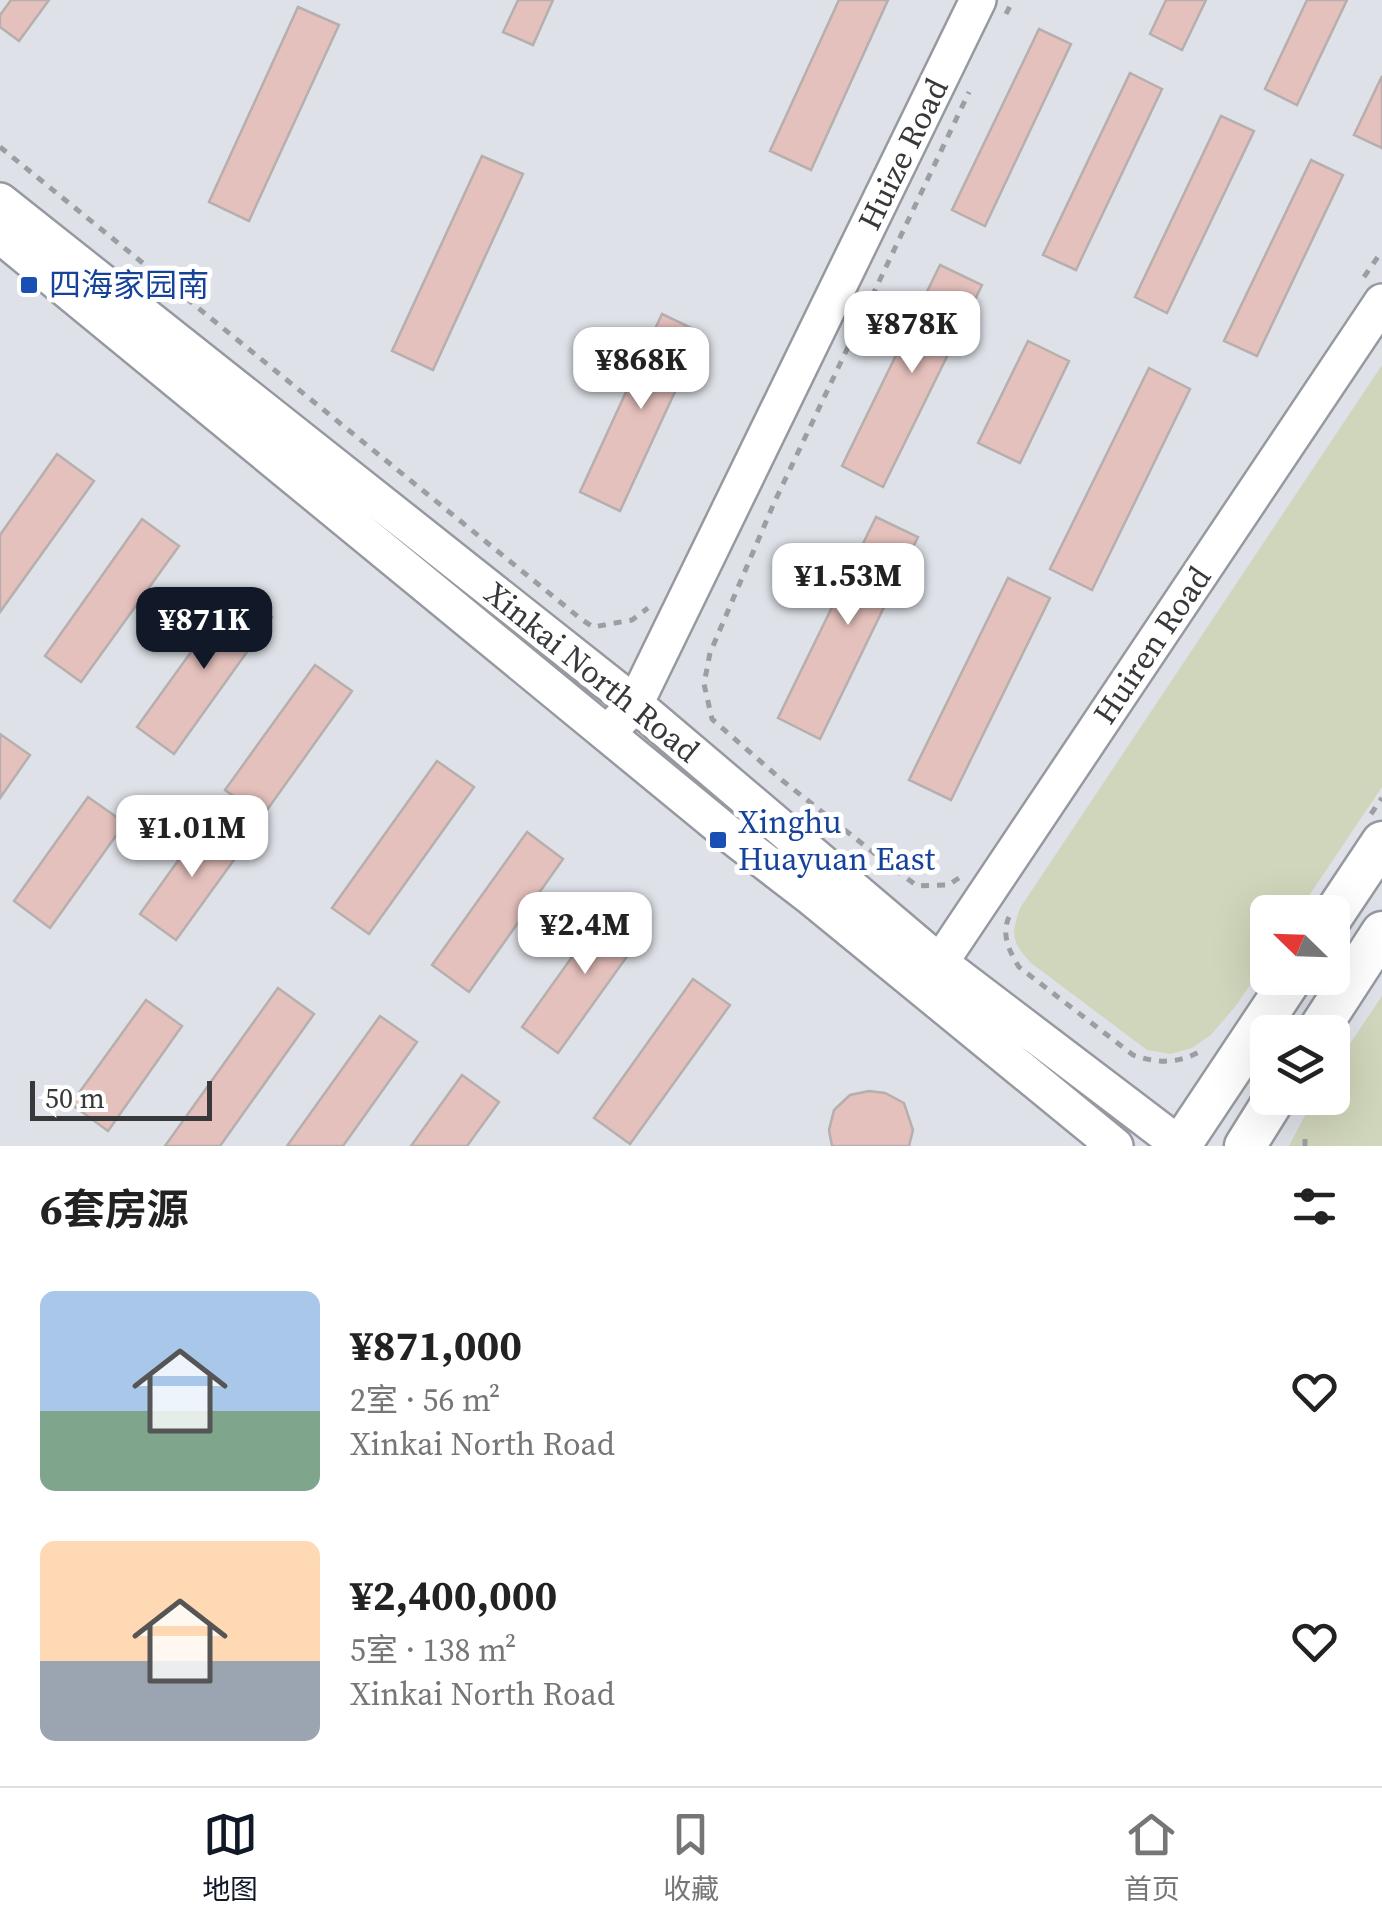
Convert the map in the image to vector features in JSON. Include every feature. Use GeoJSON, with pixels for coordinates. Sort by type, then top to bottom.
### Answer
{"type":"FeatureCollection","features":[{"type":"Feature","properties":{"kind":"main road","name":"Huize Road"},"geometry":{"type":"LineString","coordinates":[[608,733],[635,704],[991,9]]}},
{"type":"Feature","properties":{"kind":"main road","name":"Xinkai North Road"},"geometry":{"type":"LineString","coordinates":[[0,201],[635,704],[1115,1146]]}},
{"type":"Feature","properties":{"kind":"main road","name":"Xinkai North Road"},"geometry":{"type":"LineString","coordinates":[[0,235],[608,733],[931,975],[1180,1146]]}},
{"type":"Feature","properties":{"kind":"main road","name":"Huiren Road"},"geometry":{"type":"LineString","coordinates":[[931,975],[1382,302]]}},
{"type":"Feature","properties":{"kind":"main road"},"geometry":{"type":"LineString","coordinates":[[1347,895],[1382,842]]}},
{"type":"Feature","properties":{"kind":"main road"},"geometry":{"type":"LineString","coordinates":[[1328,1015],[1382,932]]}},
{"type":"Feature","properties":{"kind":"main road"},"geometry":{"type":"LineString","coordinates":[[1180,1146],[1281,995]]}},
{"type":"Feature","properties":{"kind":"main road"},"geometry":{"type":"LineString","coordinates":[[1244,1146],[1264,1115]]}},
{"type":"Feature","properties":{"kind":"path"},"geometry":{"type":"LineString","coordinates":[[991,9],[1012,0]]}},
{"type":"Feature","properties":{"kind":"path"},"geometry":{"type":"LineString","coordinates":[[948,885],[918,886],[783,782],[712,718],[704,684],[710,652],[774,502],[970,90]]}},
{"type":"Feature","properties":{"kind":"path"},"geometry":{"type":"LineString","coordinates":[[0,147],[581,619],[594,627],[632,620],[656,602]]}},
{"type":"Feature","properties":{"kind":"path"},"geometry":{"type":"LineString","coordinates":[[1014,904],[1004,928],[1018,967],[1133,1055],[1171,1062],[1193,1056]]}},
{"type":"Feature","properties":{"kind":"green space"},"geometry":{"type":"Polygon","coordinates":[[[1382,365],[1382,787],[1309,895],[1250,895],[1250,985],[1238,1003],[1211,1035],[1192,1048],[1171,1054],[1147,1050],[1031,963],[1015,937],[1020,908],[1382,365]]]}},
{"type":"Feature","properties":{"kind":"green space"},"geometry":{"type":"Polygon","coordinates":[[[1382,996],[1382,1146],[1289,1146],[1305,1115],[1350,1115],[1350,1044],[1382,996]]]}},
{"type":"Feature","properties":{"kind":"building"},"geometry":{"type":"Polygon","coordinates":[[[11,0],[49,0],[19,41],[0,27],[0,15],[11,0]]]}},
{"type":"Feature","properties":{"kind":"building"},"geometry":{"type":"Polygon","coordinates":[[[518,0],[553,0],[533,45],[503,32],[518,0]]]}},
{"type":"Feature","properties":{"kind":"building"},"geometry":{"type":"Polygon","coordinates":[[[839,0],[888,0],[811,170],[770,151],[839,0]]]}},
{"type":"Feature","properties":{"kind":"building"},"geometry":{"type":"Polygon","coordinates":[[[1166,0],[1206,0],[1182,50],[1150,34],[1166,0]]]}},
{"type":"Feature","properties":{"kind":"building"},"geometry":{"type":"Polygon","coordinates":[[[1307,0],[1347,0],[1297,105],[1265,89],[1307,0]]]}},
{"type":"Feature","properties":{"kind":"building"},"geometry":{"type":"Polygon","coordinates":[[[298,7],[339,25],[249,221],[209,202],[298,7]]]}},
{"type":"Feature","properties":{"kind":"building"},"geometry":{"type":"Polygon","coordinates":[[[1039,29],[1071,44],[985,226],[952,210],[1039,29]]]}},
{"type":"Feature","properties":{"kind":"building"},"geometry":{"type":"Polygon","coordinates":[[[1130,73],[1162,89],[1076,270],[1043,255],[1130,73]]]}},
{"type":"Feature","properties":{"kind":"building"},"geometry":{"type":"Polygon","coordinates":[[[1382,76],[1382,148],[1354,135],[1382,76]]]}},
{"type":"Feature","properties":{"kind":"building"},"geometry":{"type":"Polygon","coordinates":[[[1221,116],[1254,131],[1167,313],[1135,297],[1221,116]]]}},
{"type":"Feature","properties":{"kind":"building"},"geometry":{"type":"Polygon","coordinates":[[[482,156],[523,174],[433,370],[392,351],[482,156]]]}},
{"type":"Feature","properties":{"kind":"building"},"geometry":{"type":"Polygon","coordinates":[[[1311,160],[1343,175],[1257,356],[1224,341],[1311,160]]]}},
{"type":"Feature","properties":{"kind":"building"},"geometry":{"type":"Polygon","coordinates":[[[940,265],[982,285],[883,487],[842,466],[940,265]]]}},
{"type":"Feature","properties":{"kind":"building"},"geometry":{"type":"Polygon","coordinates":[[[662,314],[702,333],[620,511],[580,492],[662,314]]]}},
{"type":"Feature","properties":{"kind":"building"},"geometry":{"type":"Polygon","coordinates":[[[1028,341],[1069,361],[1020,463],[978,443],[1028,341]]]}},
{"type":"Feature","properties":{"kind":"building"},"geometry":{"type":"Polygon","coordinates":[[[1149,368],[1190,389],[1092,590],[1050,569],[1149,368]]]}},
{"type":"Feature","properties":{"kind":"building"},"geometry":{"type":"Polygon","coordinates":[[[57,454],[94,481],[0,612],[0,535],[57,454]]]}},
{"type":"Feature","properties":{"kind":"building"},"geometry":{"type":"Polygon","coordinates":[[[876,517],[918,537],[820,739],[778,718],[876,517]]]}},
{"type":"Feature","properties":{"kind":"building"},"geometry":{"type":"Polygon","coordinates":[[[142,519],[179,546],[81,682],[45,656],[142,519]]]}},
{"type":"Feature","properties":{"kind":"building"},"geometry":{"type":"Polygon","coordinates":[[[1008,578],[1050,598],[951,800],[909,780],[1008,578]]]}},
{"type":"Feature","properties":{"kind":"building"},"geometry":{"type":"Polygon","coordinates":[[[235,591],[272,617],[174,754],[137,727],[235,591]]]}},
{"type":"Feature","properties":{"kind":"building"},"geometry":{"type":"Polygon","coordinates":[[[315,665],[352,691],[262,817],[225,790],[315,665]]]}},
{"type":"Feature","properties":{"kind":"building"},"geometry":{"type":"Polygon","coordinates":[[[0,734],[30,755],[0,798],[0,734]]]}},
{"type":"Feature","properties":{"kind":"building"},"geometry":{"type":"Polygon","coordinates":[[[437,761],[474,787],[369,934],[332,908],[437,761]]]}},
{"type":"Feature","properties":{"kind":"building"},"geometry":{"type":"Polygon","coordinates":[[[88,797],[125,823],[50,928],[14,901],[88,797]]]}},
{"type":"Feature","properties":{"kind":"building"},"geometry":{"type":"Polygon","coordinates":[[[207,820],[244,846],[176,940],[140,914],[207,820]]]}},
{"type":"Feature","properties":{"kind":"building"},"geometry":{"type":"Polygon","coordinates":[[[527,832],[563,859],[469,992],[432,965],[527,832]]]}},
{"type":"Feature","properties":{"kind":"building"},"geometry":{"type":"Polygon","coordinates":[[[612,901],[648,927],[558,1053],[522,1027],[612,901]]]}},
{"type":"Feature","properties":{"kind":"building"},"geometry":{"type":"Polygon","coordinates":[[[693,979],[730,1005],[630,1144],[594,1118],[693,979]]]}},
{"type":"Feature","properties":{"kind":"building"},"geometry":{"type":"Polygon","coordinates":[[[278,988],[314,1014],[220,1146],[165,1146],[278,988]]]}},
{"type":"Feature","properties":{"kind":"building"},"geometry":{"type":"Polygon","coordinates":[[[146,1000],[182,1026],[108,1131],[71,1104],[146,1000]]]}},
{"type":"Feature","properties":{"kind":"building"},"geometry":{"type":"Polygon","coordinates":[[[380,1016],[417,1042],[343,1146],[287,1146],[380,1016]]]}},
{"type":"Feature","properties":{"kind":"building"},"geometry":{"type":"Polygon","coordinates":[[[462,1075],[499,1102],[467,1146],[411,1146],[462,1075]]]}},
{"type":"Feature","properties":{"kind":"building"},"geometry":{"type":"Polygon","coordinates":[[[885,1093],[904,1103],[913,1130],[909,1146],[832,1146],[829,1130],[834,1110],[850,1095],[885,1093]]]}},
{"type":"Feature","properties":{"kind":"place","name":"四海家园南"},"geometry":{"type":"Point","coordinates":[29,285]}},
{"type":"Feature","properties":{"kind":"place","name":"Xinghu Huayuan East"},"geometry":{"type":"Point","coordinates":[718,840]}}]}
